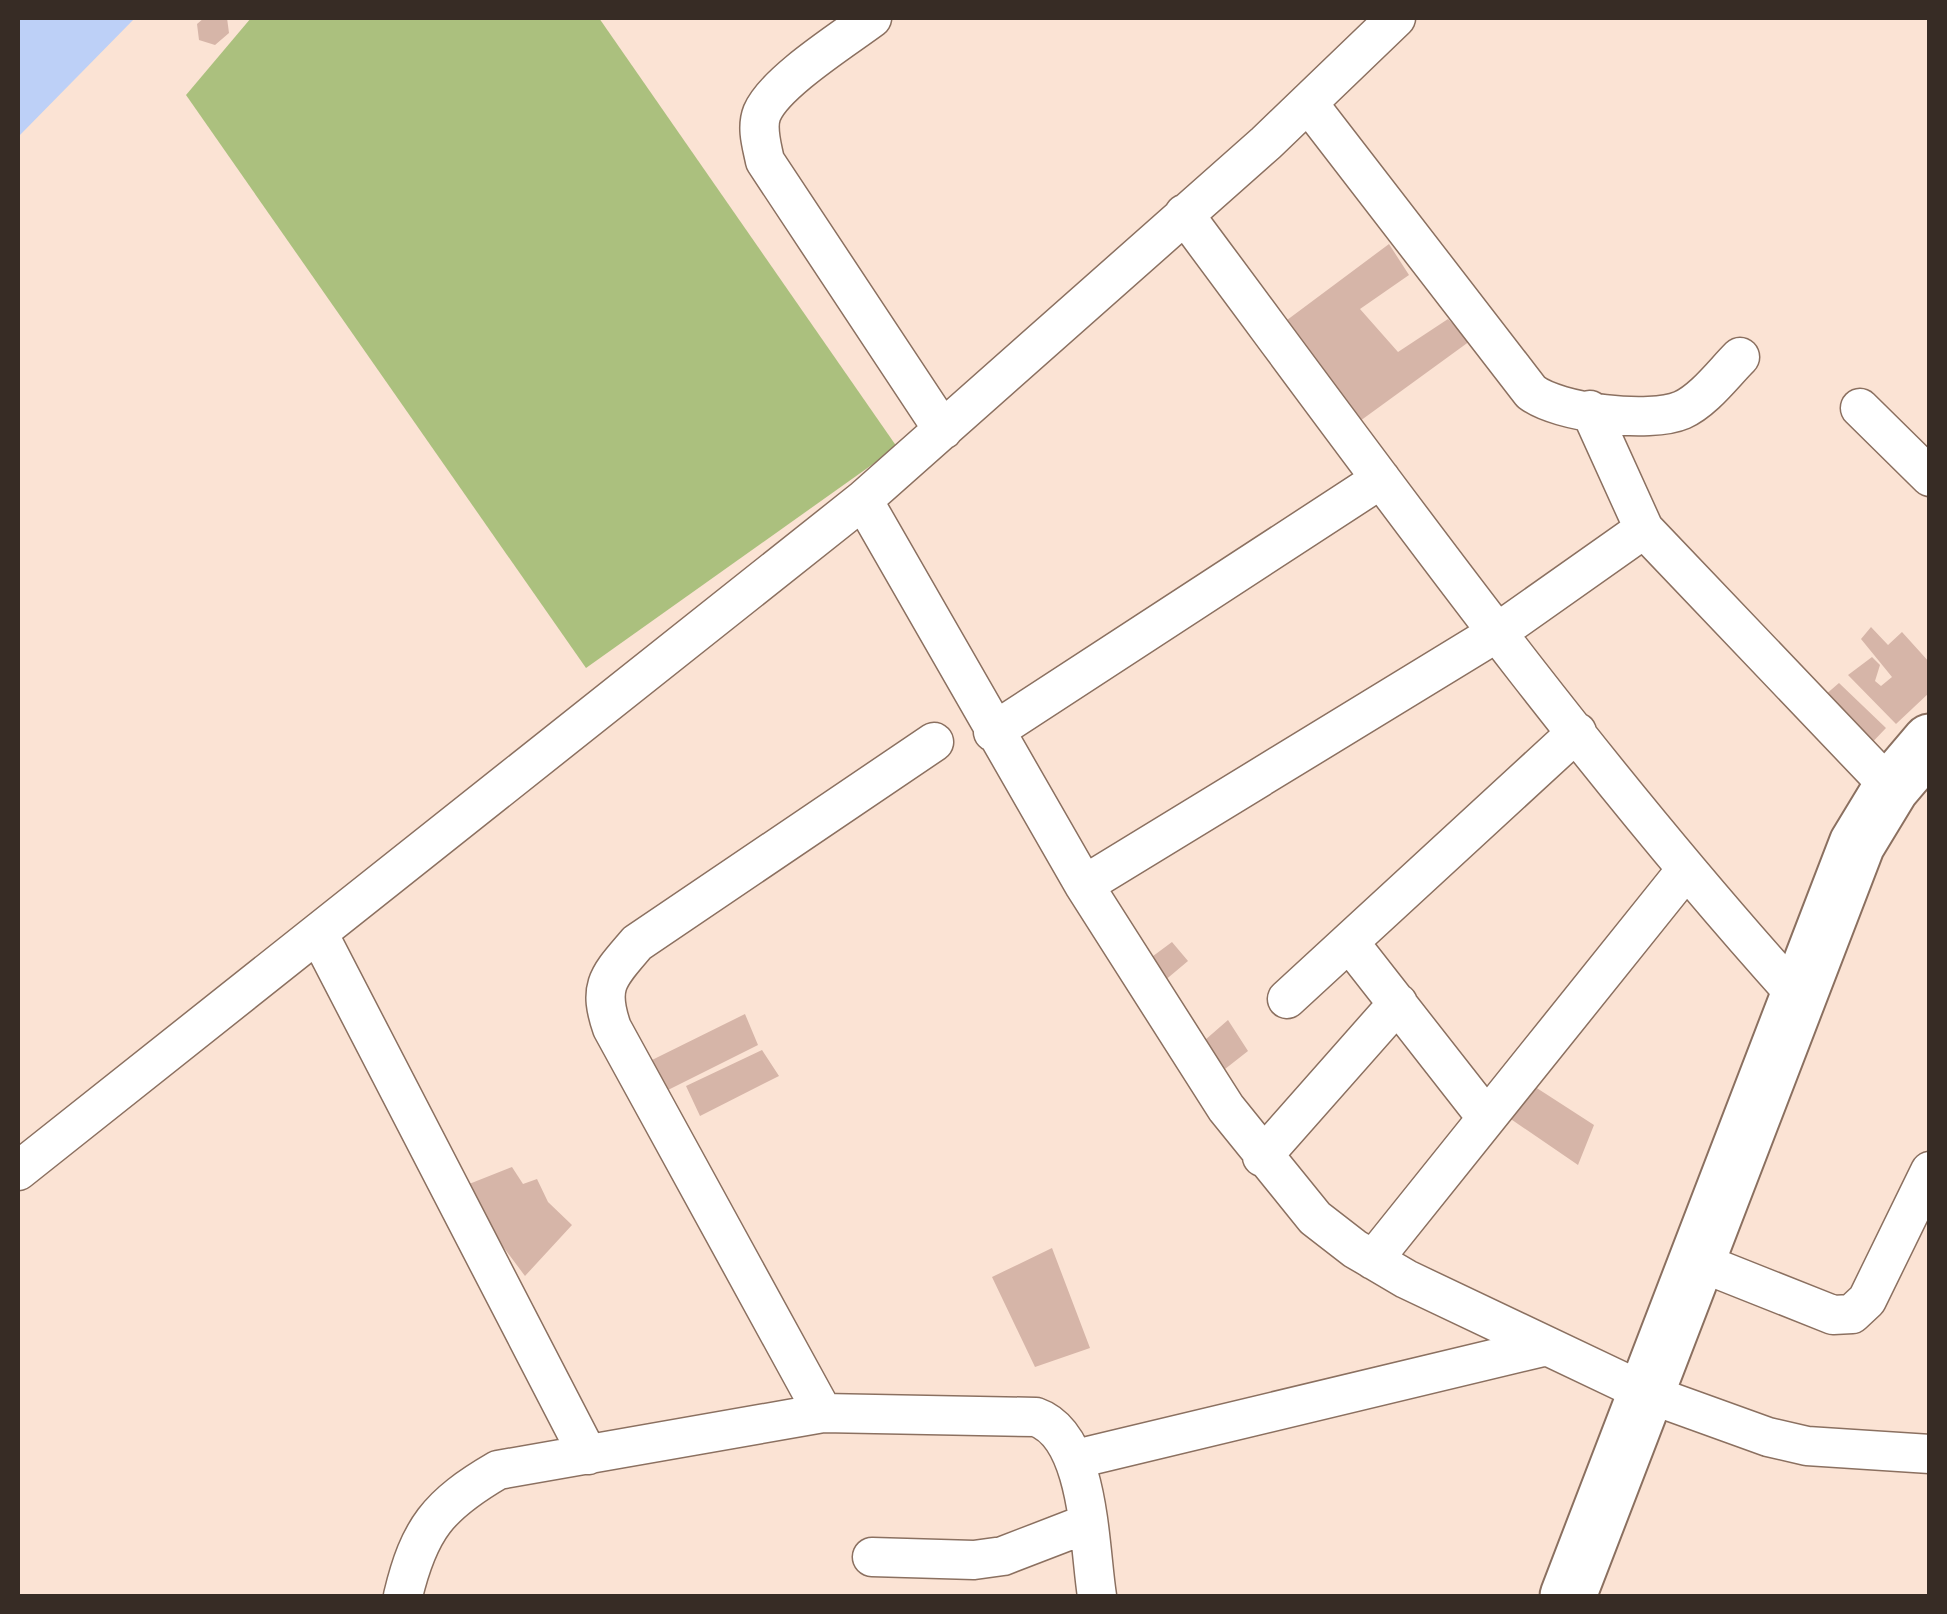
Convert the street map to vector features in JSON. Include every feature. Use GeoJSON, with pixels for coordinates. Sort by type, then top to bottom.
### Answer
{"type":"FeatureCollection","features":[{"type":"Feature","properties":{"kind":"main road"},"geometry":{"type":"LineString","coordinates":[[1568,1596],[1857,844],[1890,788],[1930,742]]}},
{"type":"Feature","properties":{"kind":"street"},"geometry":{"type":"LineString","coordinates":[[872,18],[777,92],[762,113],[760,132],[765,161],[942,430]]}},
{"type":"Feature","properties":{"kind":"street"},"geometry":{"type":"LineString","coordinates":[[18,1170],[863,500],[1308,103],[1396,18]]}},
{"type":"Feature","properties":{"kind":"street"},"geometry":{"type":"LineString","coordinates":[[1308,103],[1532,392],[1561,409],[1657,415],[1678,412],[1740,358]]}},
{"type":"Feature","properties":{"kind":"street"},"geometry":{"type":"LineString","coordinates":[[1184,214],[1381,479],[1685,871],[1798,997]]}},
{"type":"Feature","properties":{"kind":"street"},"geometry":{"type":"LineString","coordinates":[[1860,408],[1930,477]]}},
{"type":"Feature","properties":{"kind":"street"},"geometry":{"type":"LineString","coordinates":[[1590,410],[1644,529],[1890,788]]}},
{"type":"Feature","properties":{"kind":"street"},"geometry":{"type":"LineString","coordinates":[[992,732],[1381,479]]}},
{"type":"Feature","properties":{"kind":"street"},"geometry":{"type":"LineString","coordinates":[[863,500],[992,732],[1084,885],[1262,1157],[1315,1218],[1373,1260],[1646,1393],[1768,1438],[1807,1446],[1930,1454]]}},
{"type":"Feature","properties":{"kind":"street"},"geometry":{"type":"LineString","coordinates":[[1084,885],[1498,632],[1644,529]]}},
{"type":"Feature","properties":{"kind":"street"},"geometry":{"type":"LineString","coordinates":[[1287,999],[1578,732]]}},
{"type":"Feature","properties":{"kind":"street"},"geometry":{"type":"LineString","coordinates":[[823,1413],[612,1028],[602,999],[611,973],[637,943],[934,742]]}},
{"type":"Feature","properties":{"kind":"street"},"geometry":{"type":"LineString","coordinates":[[1373,1260],[1685,871]]}},
{"type":"Feature","properties":{"kind":"street"},"geometry":{"type":"LineString","coordinates":[[318,933],[588,1455]]}},
{"type":"Feature","properties":{"kind":"street"},"geometry":{"type":"LineString","coordinates":[[1349,942],[1486,1116]]}},
{"type":"Feature","properties":{"kind":"street"},"geometry":{"type":"LineString","coordinates":[[1262,1157],[1398,1003]]}},
{"type":"Feature","properties":{"kind":"street"},"geometry":{"type":"LineString","coordinates":[[1697,1260],[1834,1315],[1852,1314],[1867,1300],[1930,1171]]}},
{"type":"Feature","properties":{"kind":"street"},"geometry":{"type":"LineString","coordinates":[[1076,1459],[1546,1346]]}},
{"type":"Feature","properties":{"kind":"street"},"geometry":{"type":"LineString","coordinates":[[403,1596],[415,1547],[433,1518],[464,1490],[498,1470],[823,1413],[1036,1417],[1054,1424],[1076,1459],[1097,1596]]}},
{"type":"Feature","properties":{"kind":"street"},"geometry":{"type":"LineString","coordinates":[[872,1557],[974,1560],[1003,1556],[1086,1524]]}},
{"type":"Feature","properties":{"kind":"green space"},"geometry":{"type":"Polygon","coordinates":[[[251,18],[599,18],[897,447],[586,668],[186,95],[251,18]]]}},
{"type":"Feature","properties":{"kind":"water"},"geometry":{"type":"Polygon","coordinates":[[[18,18],[135,18],[18,137],[18,18]]]}},
{"type":"Feature","properties":{"kind":"building"},"geometry":{"type":"Polygon","coordinates":[[[204,18],[227,18],[229,33],[215,45],[199,40],[197,24],[204,18]]]}},
{"type":"Feature","properties":{"kind":"building"},"geometry":{"type":"Polygon","coordinates":[[[1389,244],[1409,275],[1360,309],[1398,352],[1448,319],[1470,341],[1349,429],[1275,329],[1389,244]]]}},
{"type":"Feature","properties":{"kind":"building"},"geometry":{"type":"Polygon","coordinates":[[[1871,627],[1888,645],[1902,632],[1930,663],[1930,692],[1896,724],[1848,675],[1872,657],[1880,665],[1875,681],[1881,686],[1892,677],[1861,639],[1871,627]]]}},
{"type":"Feature","properties":{"kind":"building"},"geometry":{"type":"Polygon","coordinates":[[[1839,683],[1886,728],[1864,751],[1817,702],[1839,683]]]}},
{"type":"Feature","properties":{"kind":"building"},"geometry":{"type":"Polygon","coordinates":[[[1172,942],[1188,961],[1157,987],[1141,965],[1172,942]]]}},
{"type":"Feature","properties":{"kind":"building"},"geometry":{"type":"Polygon","coordinates":[[[745,1014],[758,1045],[668,1090],[652,1060],[745,1014]]]}},
{"type":"Feature","properties":{"kind":"building"},"geometry":{"type":"Polygon","coordinates":[[[1228,1020],[1248,1051],[1211,1080],[1197,1047],[1228,1020]]]}},
{"type":"Feature","properties":{"kind":"building"},"geometry":{"type":"Polygon","coordinates":[[[762,1050],[779,1076],[700,1116],[686,1086],[762,1050]]]}},
{"type":"Feature","properties":{"kind":"building"},"geometry":{"type":"Polygon","coordinates":[[[1529,1083],[1594,1125],[1578,1165],[1502,1113],[1529,1083]]]}},
{"type":"Feature","properties":{"kind":"building"},"geometry":{"type":"Polygon","coordinates":[[[512,1167],[523,1184],[537,1179],[548,1202],[572,1225],[525,1276],[459,1188],[512,1167]]]}},
{"type":"Feature","properties":{"kind":"building"},"geometry":{"type":"Polygon","coordinates":[[[1052,1248],[1090,1348],[1035,1367],[992,1277],[1052,1248]]]}}]}
